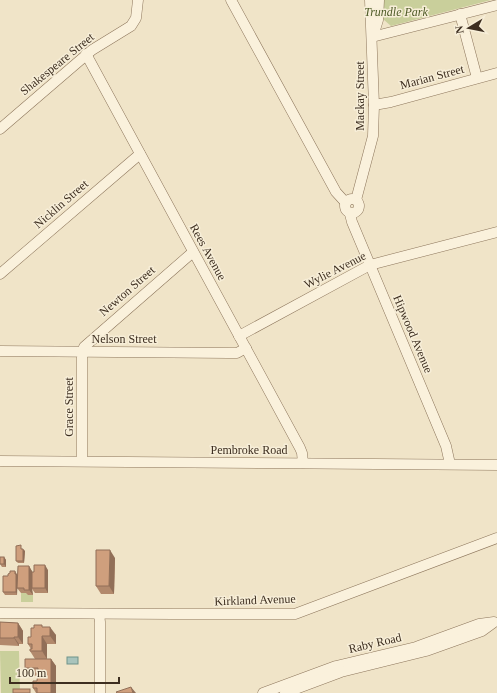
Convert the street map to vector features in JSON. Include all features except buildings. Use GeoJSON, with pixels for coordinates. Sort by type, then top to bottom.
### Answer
{"type":"FeatureCollection","features":[{"type":"Feature","properties":{"kind":"street","name":"Shakespeare Street"},"geometry":{"type":"LineString","coordinates":[[0,129],[86,54],[131,26],[136,18],[138,0]]}},
{"type":"Feature","properties":{"kind":"street"},"geometry":{"type":"LineString","coordinates":[[231,0],[336,192],[346,203]]}},
{"type":"Feature","properties":{"kind":"street","name":"Mackay Street"},"geometry":{"type":"LineString","coordinates":[[356,200],[373,136],[374,104],[370,0]]}},
{"type":"Feature","properties":{"kind":"street","name":"Mackay Street"},"geometry":{"type":"LineString","coordinates":[[372,37],[378,20],[379,0]]}},
{"type":"Feature","properties":{"kind":"street"},"geometry":{"type":"LineString","coordinates":[[372,37],[497,5]]}},
{"type":"Feature","properties":{"kind":"street"},"geometry":{"type":"LineString","coordinates":[[460,14],[477,78]]}},
{"type":"Feature","properties":{"kind":"street","name":"Rees Avenue"},"geometry":{"type":"LineString","coordinates":[[86,54],[300,448],[303,463]]}},
{"type":"Feature","properties":{"kind":"street","name":"Marian Street"},"geometry":{"type":"LineString","coordinates":[[374,104],[392,102],[477,78],[497,74]]}},
{"type":"Feature","properties":{"kind":"street","name":"Nicklin Street"},"geometry":{"type":"LineString","coordinates":[[0,274],[140,154]]}},
{"type":"Feature","properties":{"kind":"street"},"geometry":{"type":"LineString","coordinates":[[349,200],[356,200],[360,206],[359,210],[350,214],[345,209],[346,203],[349,200]]}},
{"type":"Feature","properties":{"kind":"street","name":"Hipwood Avenue"},"geometry":{"type":"LineString","coordinates":[[350,214],[352,222],[446,446],[450,464]]}},
{"type":"Feature","properties":{"kind":"street","name":"Wylie Avenue"},"geometry":{"type":"LineString","coordinates":[[239,336],[370,265],[497,232]]}},
{"type":"Feature","properties":{"kind":"street","name":"Newton Street"},"geometry":{"type":"LineString","coordinates":[[82,352],[86,344],[193,252]]}},
{"type":"Feature","properties":{"kind":"street","name":"Nelson Street"},"geometry":{"type":"LineString","coordinates":[[0,352],[235,353],[246,348]]}},
{"type":"Feature","properties":{"kind":"street","name":"Grace Street"},"geometry":{"type":"LineString","coordinates":[[82,352],[82,462]]}},
{"type":"Feature","properties":{"kind":"street","name":"Pembroke Road"},"geometry":{"type":"LineString","coordinates":[[0,461],[497,465]]}},
{"type":"Feature","properties":{"kind":"street","name":"Kirkland Avenue"},"geometry":{"type":"LineString","coordinates":[[0,612],[99,614],[295,614],[497,538]]}},
{"type":"Feature","properties":{"kind":"street"},"geometry":{"type":"LineString","coordinates":[[99,614],[100,693]]}},
{"type":"Feature","properties":{"kind":"street","name":"Raby Road"},"geometry":{"type":"LineString","coordinates":[[263,693],[336,666],[416,647],[479,624],[495,622]]}},
{"type":"Feature","properties":{"kind":"street","name":"Raby Road"},"geometry":{"type":"LineString","coordinates":[[285,693],[341,672],[426,652],[482,631],[495,622]]}},
{"type":"Feature","properties":{"kind":"green space","name":"Trundle Park"},"geometry":{"type":"Polygon","coordinates":[[[384,0],[491,0],[391,26],[383,19],[384,0]]]}},
{"type":"Feature","properties":{"kind":"green space"},"geometry":{"type":"Polygon","coordinates":[[[21,593],[33,595],[33,602],[21,602],[21,593]]]}},
{"type":"Feature","properties":{"kind":"green space"},"geometry":{"type":"Polygon","coordinates":[[[0,651],[19,651],[20,693],[1,693],[0,651]]]}},
{"type":"Feature","properties":{"kind":"water"},"geometry":{"type":"Polygon","coordinates":[[[67,657],[78,657],[78,664],[67,664],[67,657]]]}}]}
